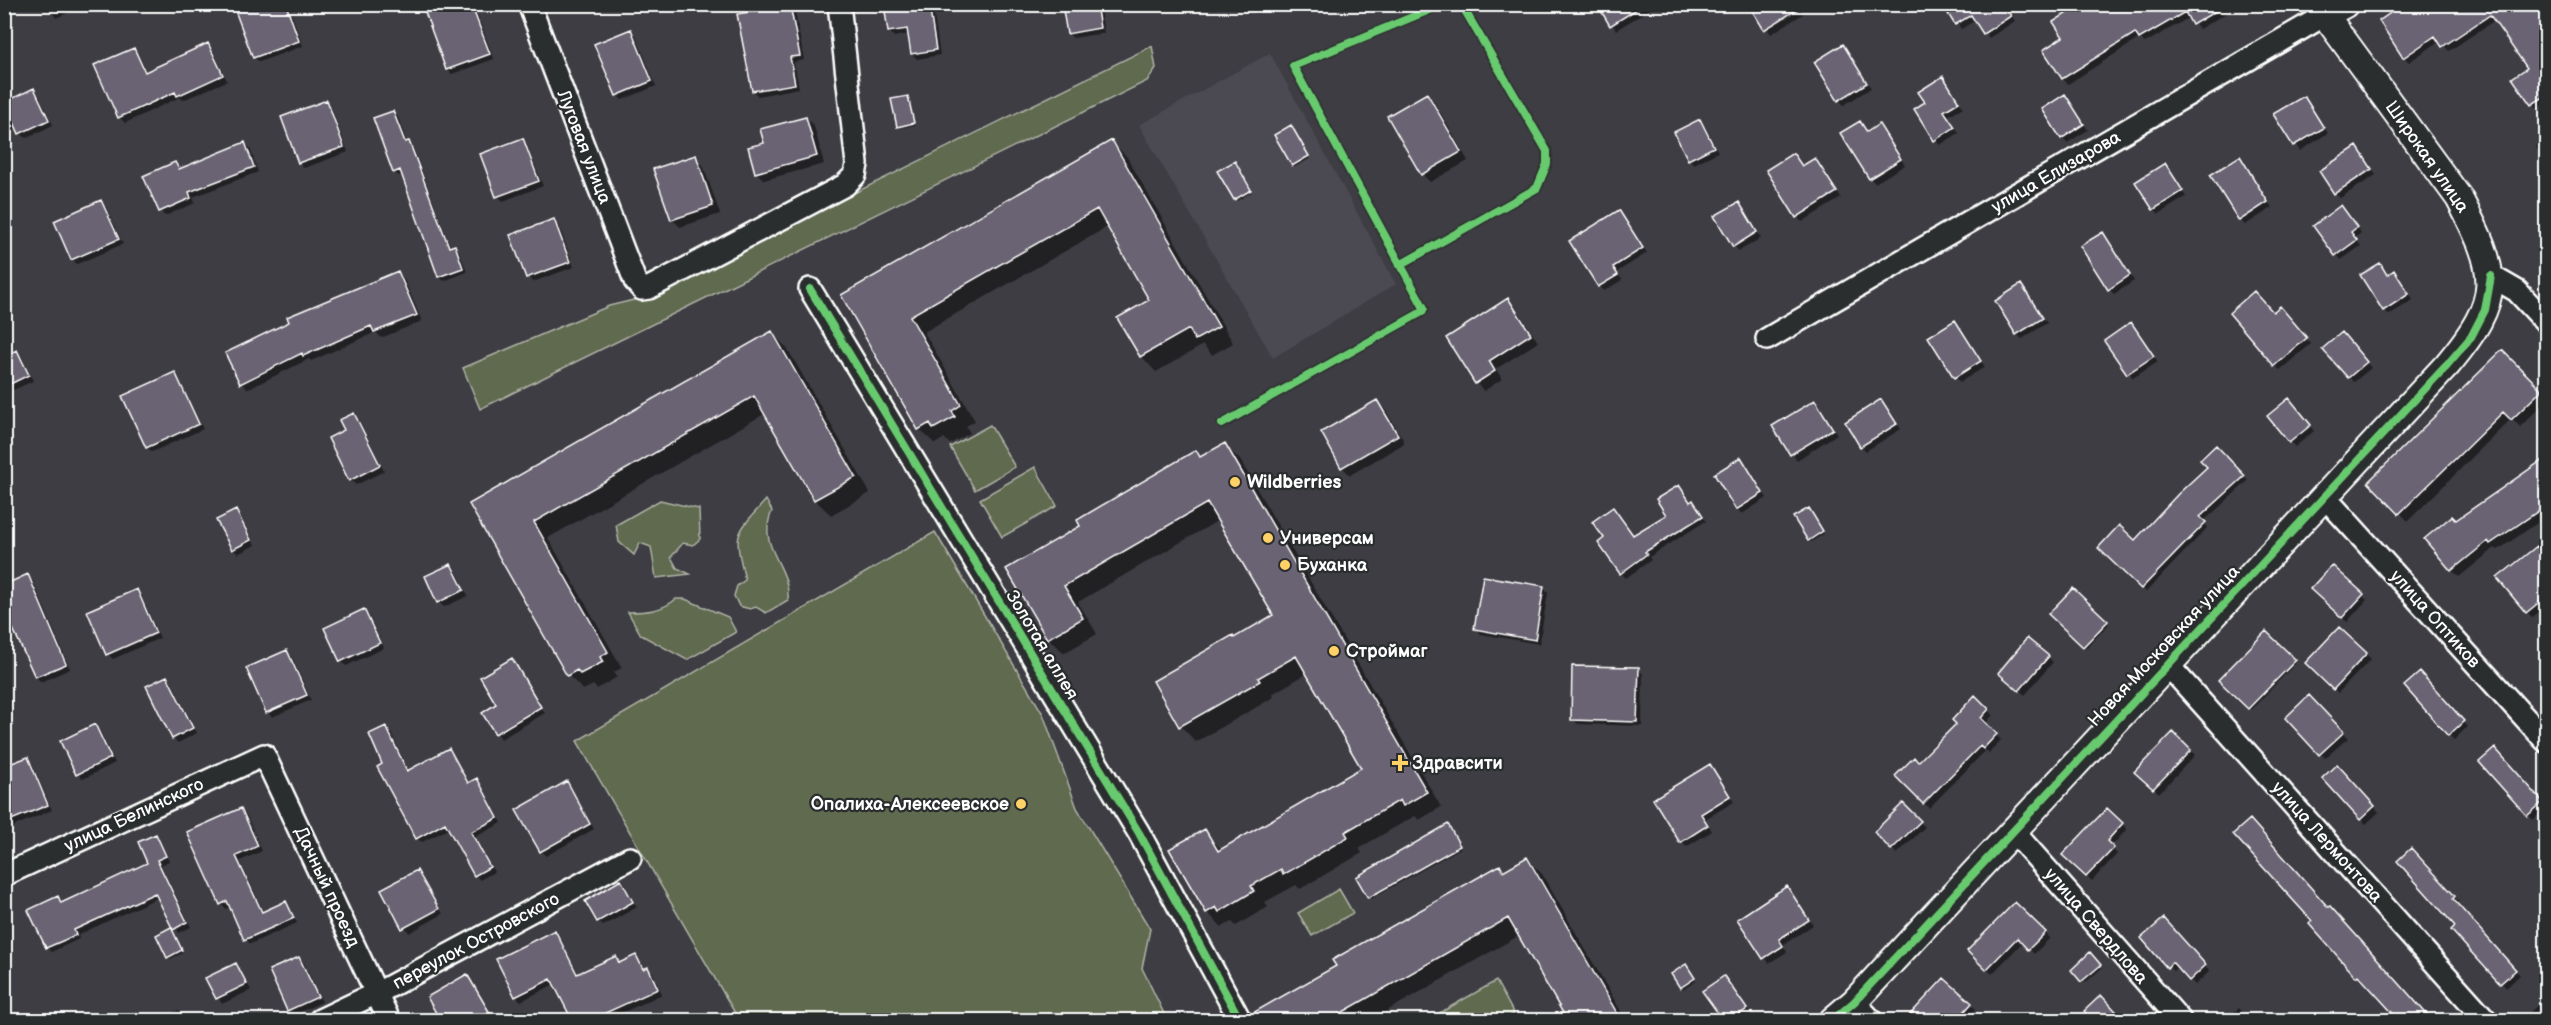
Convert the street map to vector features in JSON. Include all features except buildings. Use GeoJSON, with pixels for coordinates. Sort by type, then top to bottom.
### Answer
{"type":"FeatureCollection","features":[{"type":"Feature","properties":{"kind":"street","name":"Луговая улица"},"geometry":{"type":"LineString","coordinates":[[529,4],[635,281],[642,288],[649,288],[845,185],[855,175],[857,164],[839,4]]}},
{"type":"Feature","properties":{"kind":"street","name":"Широкая улица"},"geometry":{"type":"LineString","coordinates":[[2329,8],[2459,198],[2476,230],[2491,276]]}},
{"type":"Feature","properties":{"kind":"street","name":"улица Елизарова"},"geometry":{"type":"LineString","coordinates":[[1767,339],[2329,8]]}},
{"type":"Feature","properties":{"kind":"street"},"geometry":{"type":"LineString","coordinates":[[2491,276],[2517,291],[2547,322]]}},
{"type":"Feature","properties":{"kind":"street","name":"Новая Московская улица"},"geometry":{"type":"LineString","coordinates":[[1833,1020],[1862,1011],[2013,831],[2470,337],[2485,310],[2491,276]]}},
{"type":"Feature","properties":{"kind":"street","name":"Золотая аллея"},"geometry":{"type":"LineString","coordinates":[[810,290],[1138,833],[1240,1020]]}},
{"type":"Feature","properties":{"kind":"street","name":"улица Оптиков"},"geometry":{"type":"LineString","coordinates":[[2324,496],[2547,741]]}},
{"type":"Feature","properties":{"kind":"street","name":"улица Лермонтова"},"geometry":{"type":"LineString","coordinates":[[2167,664],[2486,1020]]}},
{"type":"Feature","properties":{"kind":"street","name":"улица Белинского"},"geometry":{"type":"LineString","coordinates":[[4,876],[264,755]]}},
{"type":"Feature","properties":{"kind":"street","name":"Дачный проезд"},"geometry":{"type":"LineString","coordinates":[[264,755],[389,1020]]}},
{"type":"Feature","properties":{"kind":"street","name":"улица Свердлова"},"geometry":{"type":"LineString","coordinates":[[2013,831],[2180,1020]]}},
{"type":"Feature","properties":{"kind":"street","name":"переулок Островского"},"geometry":{"type":"LineString","coordinates":[[320,1020],[377,994],[630,858]]}},
{"type":"Feature","properties":{"kind":"shaded area"},"geometry":{"type":"Polygon","coordinates":[[[1270,53],[1396,284],[1273,358],[1139,125],[1270,53]]]}},
{"type":"Feature","properties":{"kind":"green space"},"geometry":{"type":"Polygon","coordinates":[[[1152,46],[1156,68],[1147,81],[480,409],[463,368],[609,306],[642,298],[1152,46]]]}},
{"type":"Feature","properties":{"kind":"green space"},"geometry":{"type":"Polygon","coordinates":[[[990,425],[1015,467],[975,490],[950,447],[990,425]]]}},
{"type":"Feature","properties":{"kind":"green space"},"geometry":{"type":"Polygon","coordinates":[[[1035,467],[1057,506],[1002,537],[980,499],[1035,467]]]}},
{"type":"Feature","properties":{"kind":"green space"},"geometry":{"type":"Polygon","coordinates":[[[660,500],[699,509],[700,539],[693,545],[683,543],[671,557],[677,568],[690,574],[656,578],[651,547],[640,543],[634,555],[619,542],[616,525],[660,500]]]}},
{"type":"Feature","properties":{"kind":"green space"},"geometry":{"type":"Polygon","coordinates":[[[766,500],[772,511],[768,524],[768,536],[785,577],[788,600],[766,613],[756,607],[750,609],[739,606],[734,596],[737,586],[745,580],[739,552],[739,536],[747,521],[766,500]]]}},
{"type":"Feature","properties":{"kind":"green space"},"geometry":{"type":"Polygon","coordinates":[[[935,532],[1043,714],[1077,808],[1150,929],[1142,968],[1167,1020],[739,1020],[577,741],[935,532]]]}},
{"type":"Feature","properties":{"kind":"green space"},"geometry":{"type":"Polygon","coordinates":[[[676,599],[685,599],[728,617],[736,632],[687,660],[641,635],[628,612],[654,610],[676,599]]]}},
{"type":"Feature","properties":{"kind":"green space"},"geometry":{"type":"Polygon","coordinates":[[[1339,889],[1353,913],[1312,936],[1298,913],[1339,889]]]}},
{"type":"Feature","properties":{"kind":"green space"},"geometry":{"type":"Polygon","coordinates":[[[1496,981],[1514,1014],[1502,1020],[1427,1020],[1496,981]]]}},
{"type":"Feature","properties":{"kind":"cycle path"},"geometry":{"type":"LineString","coordinates":[[1222,424],[1422,312],[1424,308],[1293,66],[1444,4]]}},
{"type":"Feature","properties":{"kind":"cycle path"},"geometry":{"type":"LineString","coordinates":[[1400,265],[1537,188],[1547,164],[1547,151],[1464,9],[1458,4]]}},
{"type":"Feature","properties":{"kind":"cycle path"},"geometry":{"type":"LineString","coordinates":[[1833,1020],[1854,1002],[2447,365],[2471,337],[2485,310],[2491,276]]}},
{"type":"Feature","properties":{"kind":"cycle path"},"geometry":{"type":"LineString","coordinates":[[810,289],[1139,833],[1240,1020]]}},
{"type":"Feature","properties":{"kind":"place","name":"Wildberries"},"geometry":{"type":"Point","coordinates":[1235,482]}},
{"type":"Feature","properties":{"kind":"place","name":"Универсам"},"geometry":{"type":"Point","coordinates":[1268,538]}},
{"type":"Feature","properties":{"kind":"place","name":"Буханка"},"geometry":{"type":"Point","coordinates":[1285,565]}},
{"type":"Feature","properties":{"kind":"place","name":"Строймаг"},"geometry":{"type":"Point","coordinates":[1334,651]}},
{"type":"Feature","properties":{"kind":"place","name":"Здравсити"},"geometry":{"type":"Point","coordinates":[1400,763]}},
{"type":"Feature","properties":{"kind":"place","name":"Опалиха-Алексеевское"},"geometry":{"type":"Point","coordinates":[1021,804]}}]}
